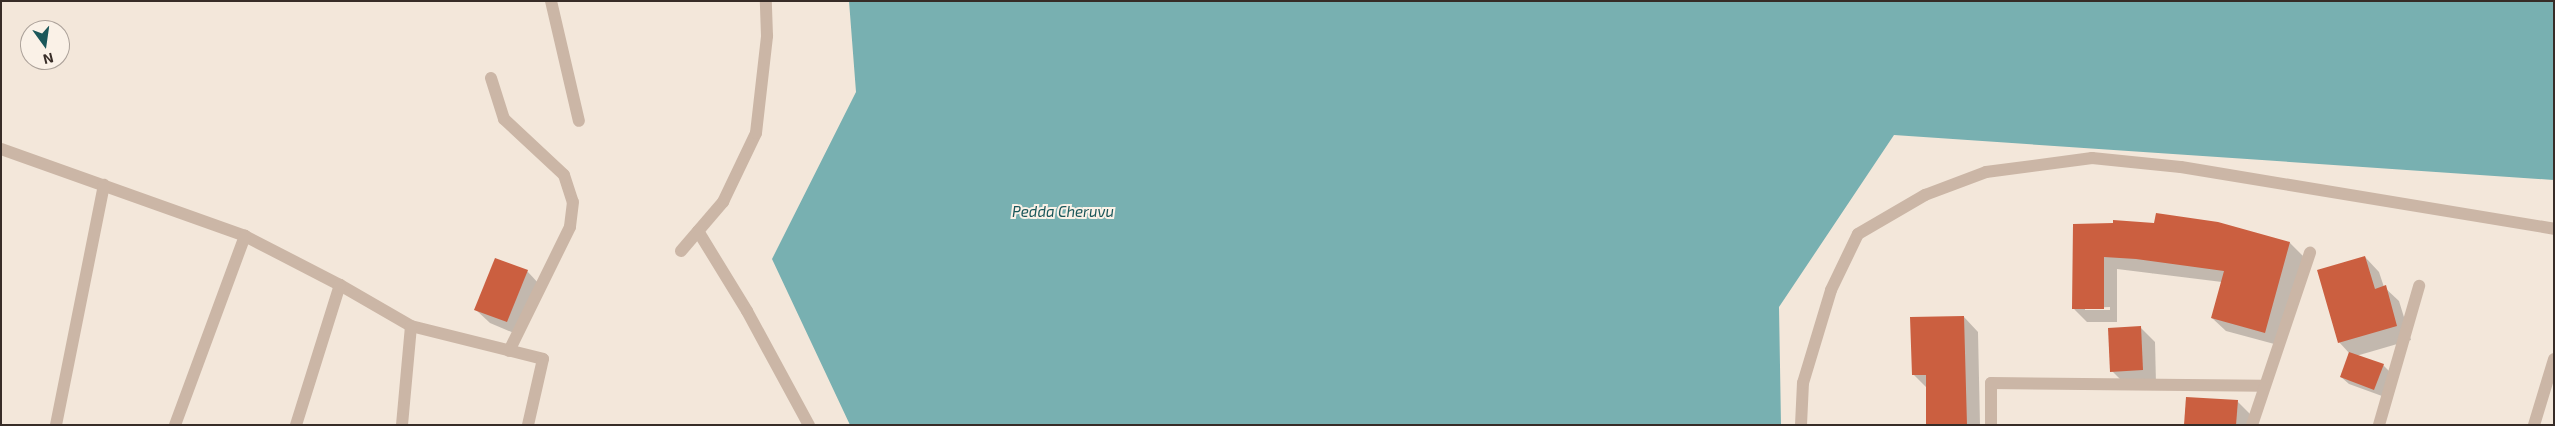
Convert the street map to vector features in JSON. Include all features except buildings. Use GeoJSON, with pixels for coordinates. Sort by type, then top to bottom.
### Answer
{"type":"FeatureCollection","features":[{"type":"Feature","properties":{"kind":"street"},"geometry":{"type":"LineString","coordinates":[[551,1],[579,121]]}},
{"type":"Feature","properties":{"kind":"street"},"geometry":{"type":"LineString","coordinates":[[681,251],[723,202],[756,133],[766,36],[766,1]]}},
{"type":"Feature","properties":{"kind":"street"},"geometry":{"type":"LineString","coordinates":[[491,78],[495,100],[504,119],[564,175],[573,202],[570,227],[509,351]]}},
{"type":"Feature","properties":{"kind":"street"},"geometry":{"type":"LineString","coordinates":[[1,149],[245,236],[340,285],[411,326],[543,359],[528,425]]}},
{"type":"Feature","properties":{"kind":"street"},"geometry":{"type":"LineString","coordinates":[[1801,425],[1803,383],[1831,290],[1858,234],[1925,196],[1986,172],[2092,158],[2181,167],[2554,229]]}},
{"type":"Feature","properties":{"kind":"street"},"geometry":{"type":"LineString","coordinates":[[56,425],[104,185]]}},
{"type":"Feature","properties":{"kind":"street"},"geometry":{"type":"LineString","coordinates":[[698,231],[809,425]]}},
{"type":"Feature","properties":{"kind":"street"},"geometry":{"type":"LineString","coordinates":[[175,425],[245,236]]}},
{"type":"Feature","properties":{"kind":"street"},"geometry":{"type":"LineString","coordinates":[[2252,425],[2263,386],[2310,253]]}},
{"type":"Feature","properties":{"kind":"street"},"geometry":{"type":"LineString","coordinates":[[296,425],[340,285]]}},
{"type":"Feature","properties":{"kind":"street"},"geometry":{"type":"LineString","coordinates":[[2379,425],[2420,286]]}},
{"type":"Feature","properties":{"kind":"street"},"geometry":{"type":"LineString","coordinates":[[402,425],[411,326]]}},
{"type":"Feature","properties":{"kind":"street"},"geometry":{"type":"LineString","coordinates":[[2534,425],[2554,359]]}},
{"type":"Feature","properties":{"kind":"street"},"geometry":{"type":"LineString","coordinates":[[1991,425],[1991,383],[2263,386]]}},
{"type":"Feature","properties":{"kind":"water","name":"Pedda Cheruvu"},"geometry":{"type":"Polygon","coordinates":[[[849,1],[2554,1],[2554,180],[1894,135],[1779,307],[1781,425],[850,425],[772,259],[856,92],[849,1]]]}}]}
